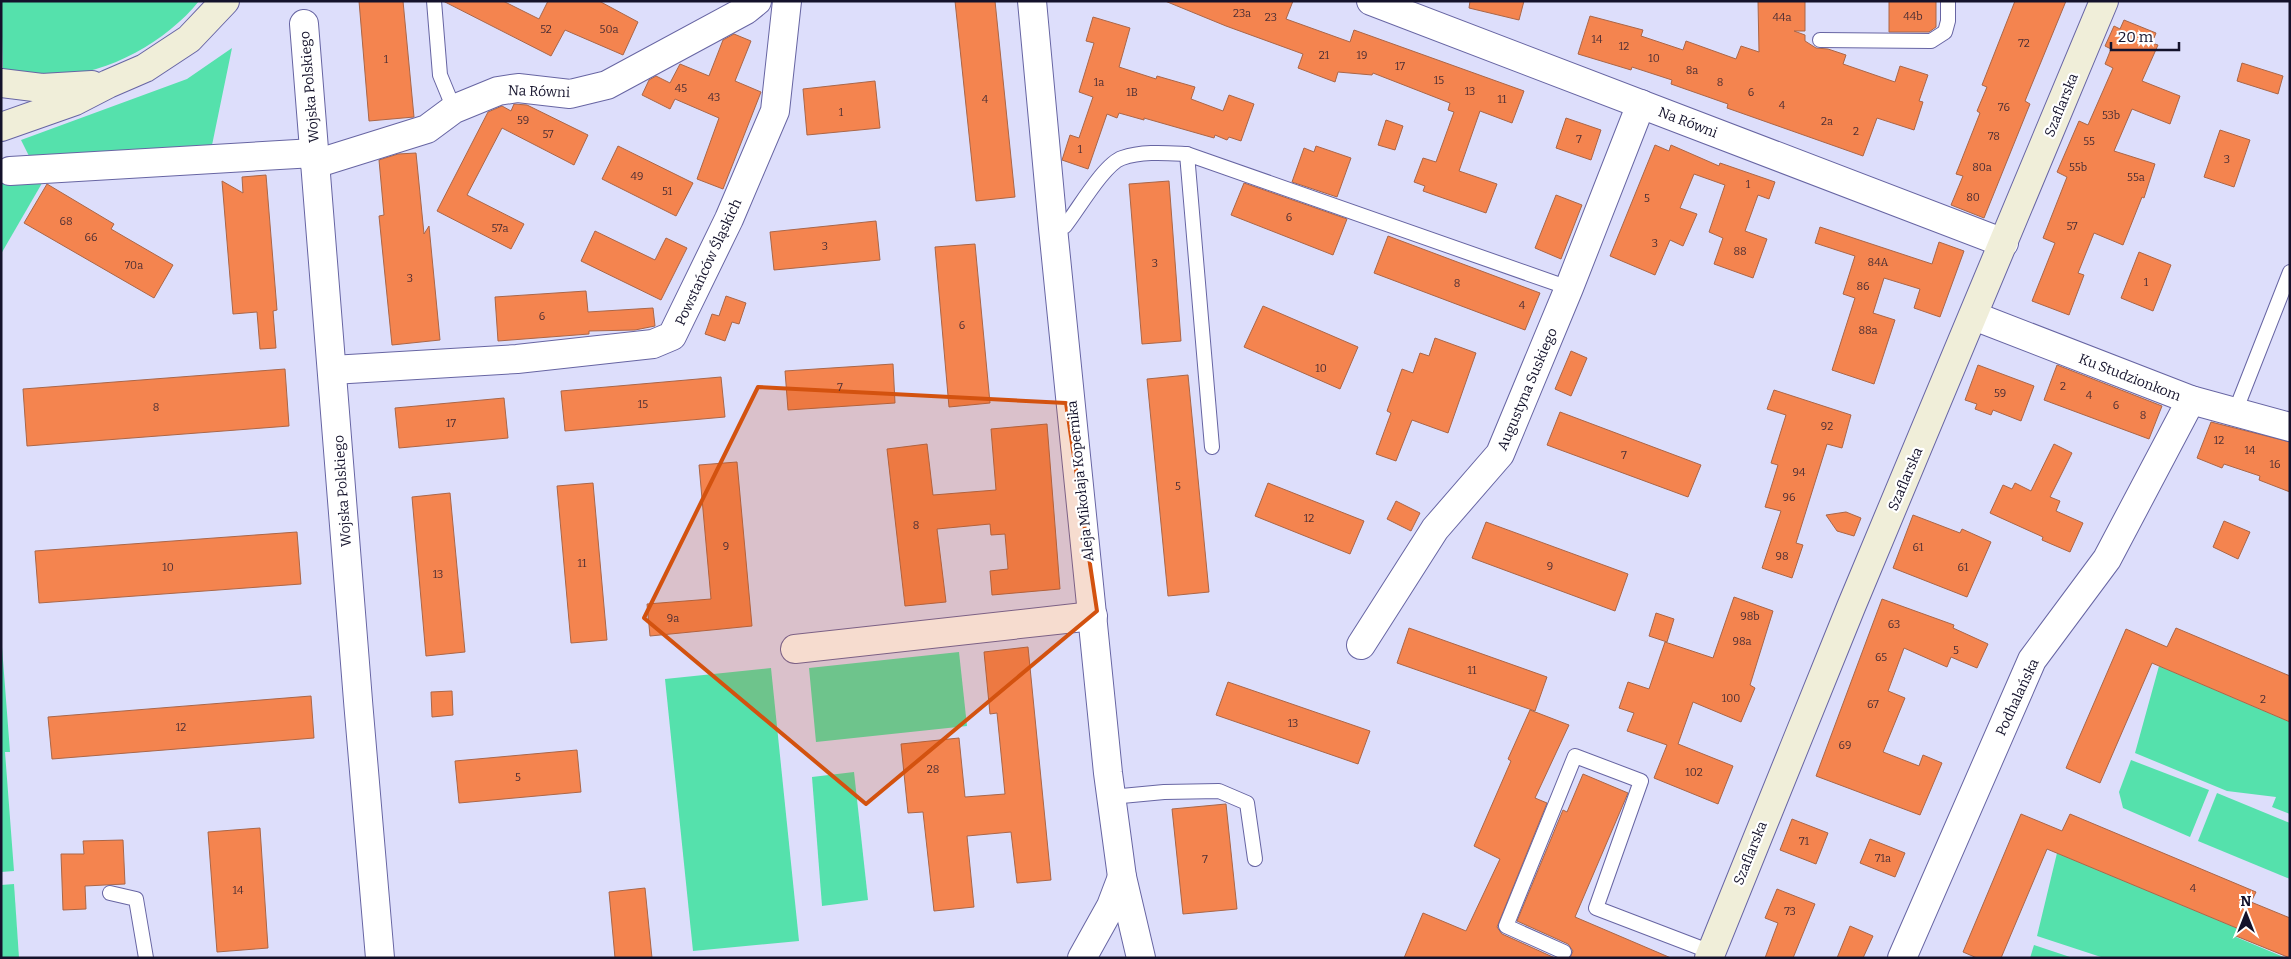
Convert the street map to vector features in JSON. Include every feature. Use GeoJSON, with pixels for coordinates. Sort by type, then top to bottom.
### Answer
{"type":"FeatureCollection","features":[{"type":"Feature","properties":{"kind":"street"},"geometry":{"type":"LineString","coordinates":[[1,127],[75,101],[145,68],[196,33],[225,1]]}},
{"type":"Feature","properties":{"kind":"street","name":"Na Równi"},"geometry":{"type":"LineString","coordinates":[[10,171],[314,158],[427,129],[454,109],[498,91],[518,88],[570,94],[607,85],[746,10],[756,1]]}},
{"type":"Feature","properties":{"kind":"street","name":"Powstańców Śląskich"},"geometry":{"type":"LineString","coordinates":[[332,370],[517,359],[653,344],[672,336],[729,219],[774,111],[787,1]]}},
{"type":"Feature","properties":{"kind":"street","name":"Aleja Mikołaja Kopernika"},"geometry":{"type":"LineString","coordinates":[[1032,1],[1053,228],[1111,797],[1122,877],[1142,958]]}},
{"type":"Feature","properties":{"kind":"street","name":"Na Równi"},"geometry":{"type":"LineString","coordinates":[[1372,1],[2004,243]]}},
{"type":"Feature","properties":{"kind":"street","name":"Szaflarska"},"geometry":{"type":"LineString","coordinates":[[1710,955],[1851,607],[2104,1]]}},
{"type":"Feature","properties":{"kind":"street","name":"Wojska Polskiego"},"geometry":{"type":"LineString","coordinates":[[304,24],[356,687],[380,958]]}},
{"type":"Feature","properties":{"kind":"street"},"geometry":{"type":"LineString","coordinates":[[1,83],[42,88],[108,84]]}},
{"type":"Feature","properties":{"kind":"street","name":"Augustyna Suskiego"},"geometry":{"type":"LineString","coordinates":[[1361,645],[1435,529],[1500,454],[1569,288],[1641,104]]}},
{"type":"Feature","properties":{"kind":"street","name":"Ku Studzionkom"},"geometry":{"type":"LineString","coordinates":[[1974,316],[2191,400],[2290,427]]}},
{"type":"Feature","properties":{"kind":"street","name":"Podhalańska"},"geometry":{"type":"LineString","coordinates":[[1902,958],[2032,660],[2107,559],[2191,400]]}},
{"type":"Feature","properties":{"kind":"street"},"geometry":{"type":"LineString","coordinates":[[796,649],[1093,616]]}},
{"type":"Feature","properties":{"kind":"street"},"geometry":{"type":"LineString","coordinates":[[1082,958],[1111,906],[1122,877]]}},
{"type":"Feature","properties":{"kind":"lane"},"geometry":{"type":"LineString","coordinates":[[434,1],[440,75],[454,109]]}},
{"type":"Feature","properties":{"kind":"lane"},"geometry":{"type":"LineString","coordinates":[[1820,40],[1931,40],[1945,32],[1948,21],[1948,1]]}},
{"type":"Feature","properties":{"kind":"lane"},"geometry":{"type":"LineString","coordinates":[[1053,228],[1065,226],[1108,166],[1121,158],[1142,154],[1187,154],[1569,288]]}},
{"type":"Feature","properties":{"kind":"lane"},"geometry":{"type":"LineString","coordinates":[[1187,154],[1212,447]]}},
{"type":"Feature","properties":{"kind":"lane"},"geometry":{"type":"LineString","coordinates":[[2235,412],[2290,272]]}},
{"type":"Feature","properties":{"kind":"lane"},"geometry":{"type":"LineString","coordinates":[[1564,952],[1506,926],[1575,756],[1641,781],[1596,908],[1710,955]]}},
{"type":"Feature","properties":{"kind":"lane"},"geometry":{"type":"LineString","coordinates":[[1111,797],[1164,792],[1218,792],[1247,803],[1255,860]]}},
{"type":"Feature","properties":{"kind":"lane"},"geometry":{"type":"LineString","coordinates":[[110,893],[136,900],[146,958]]}},
{"type":"Feature","properties":{"kind":"highlighted area"},"geometry":{"type":"Polygon","coordinates":[[[758,387],[1066,403],[1097,611],[866,804],[644,618],[758,387]]]}},
{"type":"Feature","properties":{"kind":"green space"},"geometry":{"type":"Polygon","coordinates":[[[1,1],[199,1],[171,29],[135,53],[96,69],[56,76],[3,71],[1,1]]]}},
{"type":"Feature","properties":{"kind":"green space"},"geometry":{"type":"Polygon","coordinates":[[[232,48],[211,150],[32,162],[21,140],[187,79],[232,48]]]}},
{"type":"Feature","properties":{"kind":"green space"},"geometry":{"type":"Polygon","coordinates":[[[45,178],[1,254],[1,185],[4,180],[45,178]]]}},
{"type":"Feature","properties":{"kind":"green space"},"geometry":{"type":"Polygon","coordinates":[[[1,634],[10,752],[5,752],[14,871],[1,872],[1,634]]]}},
{"type":"Feature","properties":{"kind":"green space"},"geometry":{"type":"Polygon","coordinates":[[[959,652],[967,726],[816,742],[809,668],[959,652]]]}},
{"type":"Feature","properties":{"kind":"green space"},"geometry":{"type":"Polygon","coordinates":[[[2159,666],[2290,722],[2290,814],[2272,807],[2276,797],[2227,791],[2135,753],[2159,666]]]}},
{"type":"Feature","properties":{"kind":"green space"},"geometry":{"type":"Polygon","coordinates":[[[771,668],[799,941],[693,951],[665,679],[771,668]]]}},
{"type":"Feature","properties":{"kind":"green space"},"geometry":{"type":"Polygon","coordinates":[[[2131,760],[2209,790],[2190,837],[2123,808],[2119,792],[2131,760]]]}},
{"type":"Feature","properties":{"kind":"green space"},"geometry":{"type":"Polygon","coordinates":[[[854,772],[868,900],[822,906],[812,777],[854,772]]]}},
{"type":"Feature","properties":{"kind":"green space"},"geometry":{"type":"Polygon","coordinates":[[[2217,793],[2290,823],[2290,879],[2198,841],[2217,793]]]}},
{"type":"Feature","properties":{"kind":"green space"},"geometry":{"type":"Polygon","coordinates":[[[2057,853],[2239,929],[2236,937],[2286,958],[2104,958],[2037,936],[2057,853]]]}},
{"type":"Feature","properties":{"kind":"green space"},"geometry":{"type":"Polygon","coordinates":[[[14,884],[19,958],[1,958],[1,885],[14,884]]]}},
{"type":"Feature","properties":{"kind":"green space"},"geometry":{"type":"Polygon","coordinates":[[[2034,945],[2073,958],[2030,958],[2034,945]]]}},
{"type":"Feature","properties":{"kind":"building"},"geometry":{"type":"Polygon","coordinates":[[[359,1],[403,1],[414,117],[369,121],[359,1]]]}},
{"type":"Feature","properties":{"kind":"building"},"geometry":{"type":"Polygon","coordinates":[[[443,1],[503,1],[539,19],[548,1],[599,1],[638,22],[623,55],[565,30],[551,56],[443,1]]]}},
{"type":"Feature","properties":{"kind":"building"},"geometry":{"type":"Polygon","coordinates":[[[955,1],[995,1],[1015,197],[976,201],[955,1]]]}},
{"type":"Feature","properties":{"kind":"building"},"geometry":{"type":"Polygon","coordinates":[[[1165,1],[1293,1],[1286,19],[1350,42],[1354,30],[1524,91],[1512,123],[1480,111],[1459,171],[1497,184],[1486,213],[1423,191],[1425,186],[1414,182],[1423,158],[1436,162],[1454,112],[1448,110],[1450,103],[1373,73],[1372,75],[1338,72],[1335,82],[1298,68],[1303,54],[1165,1]]]}},
{"type":"Feature","properties":{"kind":"building"},"geometry":{"type":"Polygon","coordinates":[[[1470,1],[1524,1],[1519,20],[1469,8],[1470,1]]]}},
{"type":"Feature","properties":{"kind":"building"},"geometry":{"type":"Polygon","coordinates":[[[1758,1],[1805,1],[1805,31],[1794,31],[1805,35],[1805,41],[1816,48],[1828,49],[1846,55],[1843,64],[1895,82],[1900,66],[1928,75],[1919,101],[1923,102],[1914,130],[1877,118],[1863,156],[1727,108],[1728,104],[1671,84],[1672,80],[1632,67],[1631,70],[1578,54],[1590,16],[1643,30],[1641,36],[1683,50],[1686,41],[1736,59],[1741,46],[1759,52],[1758,1]]]}},
{"type":"Feature","properties":{"kind":"building"},"geometry":{"type":"Polygon","coordinates":[[[1889,1],[1936,1],[1936,27],[1929,32],[1889,32],[1889,1]]]}},
{"type":"Feature","properties":{"kind":"building"},"geometry":{"type":"Polygon","coordinates":[[[2015,1],[2066,1],[2025,101],[2030,104],[1984,218],[1951,205],[1963,176],[1956,174],[1980,113],[1977,111],[1987,87],[1982,85],[2015,1]]]}},
{"type":"Feature","properties":{"kind":"building"},"geometry":{"type":"Polygon","coordinates":[[[1093,17],[1130,28],[1119,67],[1156,79],[1157,76],[1195,87],[1191,99],[1223,111],[1229,95],[1254,104],[1241,141],[1229,137],[1227,140],[1215,135],[1214,138],[1144,118],[1144,120],[1119,113],[1117,118],[1107,114],[1088,169],[1062,160],[1070,135],[1079,138],[1093,97],[1079,92],[1094,43],[1086,41],[1093,17]]]}},
{"type":"Feature","properties":{"kind":"building"},"geometry":{"type":"Polygon","coordinates":[[[2124,20],[2156,33],[2152,43],[2158,45],[2142,81],[2180,96],[2170,124],[2132,109],[2114,151],[2155,164],[2144,198],[2142,197],[2123,245],[2094,233],[2078,273],[2084,275],[2069,315],[2032,301],[2055,243],[2043,238],[2067,177],[2057,172],[2079,121],[2088,125],[2113,68],[2105,64],[2111,49],[2105,46],[2114,26],[2120,29],[2124,20]]]}},
{"type":"Feature","properties":{"kind":"building"},"geometry":{"type":"Polygon","coordinates":[[[734,34],[751,41],[735,81],[761,92],[723,189],[697,179],[719,118],[675,99],[670,109],[642,95],[649,80],[656,76],[670,83],[680,64],[709,76],[723,40],[734,34]]]}},
{"type":"Feature","properties":{"kind":"building"},"geometry":{"type":"Polygon","coordinates":[[[2242,63],[2283,76],[2278,94],[2237,81],[2242,63]]]}},
{"type":"Feature","properties":{"kind":"building"},"geometry":{"type":"Polygon","coordinates":[[[875,81],[880,128],[807,135],[803,89],[875,81]]]}},
{"type":"Feature","properties":{"kind":"building"},"geometry":{"type":"Polygon","coordinates":[[[514,104],[527,105],[588,135],[574,165],[502,128],[467,195],[524,224],[511,249],[437,211],[488,112],[502,106],[511,111],[514,104]]]}},
{"type":"Feature","properties":{"kind":"building"},"geometry":{"type":"Polygon","coordinates":[[[1566,118],[1601,130],[1591,160],[1556,148],[1566,118]]]}},
{"type":"Feature","properties":{"kind":"building"},"geometry":{"type":"Polygon","coordinates":[[[1386,120],[1403,126],[1395,150],[1378,145],[1386,120]]]}},
{"type":"Feature","properties":{"kind":"building"},"geometry":{"type":"Polygon","coordinates":[[[2220,130],[2250,140],[2234,187],[2204,177],[2220,130]]]}},
{"type":"Feature","properties":{"kind":"building"},"geometry":{"type":"Polygon","coordinates":[[[1655,145],[1669,151],[1671,145],[1719,166],[1720,163],[1775,182],[1769,199],[1758,195],[1745,231],[1767,239],[1753,278],[1714,264],[1723,238],[1709,232],[1725,185],[1694,174],[1680,208],[1697,214],[1683,246],[1670,240],[1655,275],[1610,256],[1655,145]]]}},
{"type":"Feature","properties":{"kind":"building"},"geometry":{"type":"Polygon","coordinates":[[[618,146],[693,183],[676,216],[602,179],[618,146]]]}},
{"type":"Feature","properties":{"kind":"building"},"geometry":{"type":"Polygon","coordinates":[[[1316,146],[1351,158],[1337,197],[1292,182],[1304,148],[1314,152],[1316,146]]]}},
{"type":"Feature","properties":{"kind":"building"},"geometry":{"type":"Polygon","coordinates":[[[416,153],[424,234],[429,226],[440,340],[392,345],[379,216],[384,215],[379,160],[398,154],[416,153]]]}},
{"type":"Feature","properties":{"kind":"building"},"geometry":{"type":"Polygon","coordinates":[[[266,175],[277,310],[273,311],[276,348],[260,349],[257,312],[233,314],[222,181],[243,193],[242,177],[266,175]]]}},
{"type":"Feature","properties":{"kind":"building"},"geometry":{"type":"Polygon","coordinates":[[[1169,181],[1181,341],[1142,344],[1129,184],[1169,181]]]}},
{"type":"Feature","properties":{"kind":"building"},"geometry":{"type":"Polygon","coordinates":[[[1244,183],[1347,219],[1333,255],[1231,215],[1244,183]]]}},
{"type":"Feature","properties":{"kind":"building"},"geometry":{"type":"Polygon","coordinates":[[[47,184],[114,224],[111,229],[173,265],[154,298],[24,223],[47,184]]]}},
{"type":"Feature","properties":{"kind":"building"},"geometry":{"type":"Polygon","coordinates":[[[1556,195],[1582,205],[1561,259],[1535,248],[1556,195]]]}},
{"type":"Feature","properties":{"kind":"building"},"geometry":{"type":"Polygon","coordinates":[[[876,221],[880,260],[774,270],[770,232],[876,221]]]}},
{"type":"Feature","properties":{"kind":"building"},"geometry":{"type":"Polygon","coordinates":[[[1820,227],[1932,264],[1939,242],[1964,251],[1940,317],[1914,308],[1920,289],[1884,278],[1873,313],[1895,320],[1874,384],[1832,370],[1855,298],[1843,294],[1855,256],[1815,243],[1820,227]]]}},
{"type":"Feature","properties":{"kind":"building"},"geometry":{"type":"Polygon","coordinates":[[[595,231],[655,260],[666,238],[687,248],[661,300],[581,261],[595,231]]]}},
{"type":"Feature","properties":{"kind":"building"},"geometry":{"type":"Polygon","coordinates":[[[1388,236],[1540,293],[1525,330],[1374,273],[1388,236]]]}},
{"type":"Feature","properties":{"kind":"building"},"geometry":{"type":"Polygon","coordinates":[[[975,244],[990,403],[949,407],[935,247],[975,244]]]}},
{"type":"Feature","properties":{"kind":"building"},"geometry":{"type":"Polygon","coordinates":[[[2139,252],[2171,265],[2153,311],[2121,298],[2139,252]]]}},
{"type":"Feature","properties":{"kind":"building"},"geometry":{"type":"Polygon","coordinates":[[[586,291],[588,312],[653,308],[655,326],[635,330],[589,331],[589,334],[498,341],[495,297],[586,291]]]}},
{"type":"Feature","properties":{"kind":"building"},"geometry":{"type":"Polygon","coordinates":[[[726,296],[746,303],[739,324],[732,322],[725,341],[705,334],[712,314],[719,316],[726,296]]]}},
{"type":"Feature","properties":{"kind":"building"},"geometry":{"type":"Polygon","coordinates":[[[1263,306],[1358,347],[1340,389],[1244,347],[1263,306]]]}},
{"type":"Feature","properties":{"kind":"building"},"geometry":{"type":"Polygon","coordinates":[[[1435,338],[1476,353],[1448,433],[1412,420],[1396,461],[1376,454],[1391,413],[1387,411],[1402,369],[1413,373],[1420,353],[1429,356],[1435,338]]]}},
{"type":"Feature","properties":{"kind":"building"},"geometry":{"type":"Polygon","coordinates":[[[1571,351],[1587,358],[1571,396],[1555,389],[1571,351]]]}},
{"type":"Feature","properties":{"kind":"building"},"geometry":{"type":"Polygon","coordinates":[[[893,364],[895,403],[788,410],[785,371],[893,364]]]}},
{"type":"Feature","properties":{"kind":"building"},"geometry":{"type":"Polygon","coordinates":[[[1978,365],[2034,386],[2021,421],[1993,410],[1991,415],[1975,409],[1977,404],[1965,400],[1978,365]]]}},
{"type":"Feature","properties":{"kind":"building"},"geometry":{"type":"Polygon","coordinates":[[[2057,365],[2162,406],[2149,439],[2044,400],[2057,365]]]}},
{"type":"Feature","properties":{"kind":"building"},"geometry":{"type":"Polygon","coordinates":[[[285,369],[289,426],[27,446],[23,389],[285,369]]]}},
{"type":"Feature","properties":{"kind":"building"},"geometry":{"type":"Polygon","coordinates":[[[1188,375],[1209,592],[1168,596],[1147,379],[1188,375]]]}},
{"type":"Feature","properties":{"kind":"building"},"geometry":{"type":"Polygon","coordinates":[[[721,377],[725,417],[565,431],[561,391],[721,377]]]}},
{"type":"Feature","properties":{"kind":"building"},"geometry":{"type":"Polygon","coordinates":[[[1774,390],[1851,415],[1842,448],[1827,444],[1796,543],[1803,545],[1792,578],[1762,568],[1781,511],[1765,507],[1778,465],[1771,463],[1786,415],[1767,409],[1774,390]]]}},
{"type":"Feature","properties":{"kind":"building"},"geometry":{"type":"Polygon","coordinates":[[[504,398],[508,438],[399,448],[395,408],[504,398]]]}},
{"type":"Feature","properties":{"kind":"building"},"geometry":{"type":"Polygon","coordinates":[[[1560,412],[1701,465],[1688,497],[1547,445],[1560,412]]]}},
{"type":"Feature","properties":{"kind":"building"},"geometry":{"type":"Polygon","coordinates":[[[2211,422],[2290,442],[2290,492],[2259,480],[2260,476],[2224,464],[2222,468],[2197,458],[2211,422]]]}},
{"type":"Feature","properties":{"kind":"building"},"geometry":{"type":"Polygon","coordinates":[[[1047,424],[1060,589],[992,595],[990,571],[1008,569],[1005,534],[991,535],[990,524],[937,529],[946,602],[905,606],[887,449],[927,444],[933,495],[996,490],[991,429],[1047,424]]]}},
{"type":"Feature","properties":{"kind":"building"},"geometry":{"type":"Polygon","coordinates":[[[2054,444],[2072,453],[2050,497],[2060,501],[2056,511],[2083,523],[2070,552],[2042,540],[2043,537],[1990,513],[2003,485],[2012,489],[2015,483],[2031,491],[2054,444]]]}},
{"type":"Feature","properties":{"kind":"building"},"geometry":{"type":"Polygon","coordinates":[[[737,462],[752,626],[650,636],[647,604],[711,599],[699,465],[737,462]]]}},
{"type":"Feature","properties":{"kind":"building"},"geometry":{"type":"Polygon","coordinates":[[[593,483],[607,640],[571,643],[557,486],[593,483]]]}},
{"type":"Feature","properties":{"kind":"building"},"geometry":{"type":"Polygon","coordinates":[[[1268,483],[1364,521],[1350,554],[1255,516],[1268,483]]]}},
{"type":"Feature","properties":{"kind":"building"},"geometry":{"type":"Polygon","coordinates":[[[450,493],[465,652],[426,656],[412,497],[450,493]]]}},
{"type":"Feature","properties":{"kind":"building"},"geometry":{"type":"Polygon","coordinates":[[[1396,501],[1420,513],[1411,531],[1387,519],[1396,501]]]}},
{"type":"Feature","properties":{"kind":"building"},"geometry":{"type":"Polygon","coordinates":[[[1846,512],[1861,518],[1854,536],[1837,531],[1826,515],[1846,512]]]}},
{"type":"Feature","properties":{"kind":"building"},"geometry":{"type":"Polygon","coordinates":[[[1913,515],[1960,533],[1962,529],[1991,542],[1967,597],[1893,568],[1913,515]]]}},
{"type":"Feature","properties":{"kind":"building"},"geometry":{"type":"Polygon","coordinates":[[[2224,521],[2250,532],[2238,559],[2213,547],[2224,521]]]}},
{"type":"Feature","properties":{"kind":"building"},"geometry":{"type":"Polygon","coordinates":[[[1486,522],[1628,574],[1615,611],[1472,558],[1486,522]]]}},
{"type":"Feature","properties":{"kind":"building"},"geometry":{"type":"Polygon","coordinates":[[[297,532],[301,584],[39,603],[35,551],[297,532]]]}},
{"type":"Feature","properties":{"kind":"building"},"geometry":{"type":"Polygon","coordinates":[[[1734,597],[1773,611],[1750,685],[1755,688],[1741,722],[1693,702],[1678,744],[1733,766],[1718,804],[1654,778],[1667,745],[1627,731],[1634,713],[1619,708],[1628,682],[1649,689],[1665,642],[1713,658],[1734,597]]]}},
{"type":"Feature","properties":{"kind":"building"},"geometry":{"type":"Polygon","coordinates":[[[1882,599],[1954,625],[1953,628],[1988,644],[1977,668],[1951,657],[1947,667],[1904,648],[1888,691],[1905,698],[1883,752],[1919,766],[1923,755],[1942,763],[1920,815],[1816,776],[1882,599]]]}},
{"type":"Feature","properties":{"kind":"building"},"geometry":{"type":"Polygon","coordinates":[[[1656,613],[1674,619],[1667,642],[1649,636],[1656,613]]]}},
{"type":"Feature","properties":{"kind":"building"},"geometry":{"type":"Polygon","coordinates":[[[1409,628],[1547,677],[1535,711],[1397,663],[1409,628]]]}},
{"type":"Feature","properties":{"kind":"building"},"geometry":{"type":"Polygon","coordinates":[[[2176,628],[2290,676],[2290,722],[2152,663],[2100,783],[2066,768],[2126,629],[2167,647],[2176,628]]]}},
{"type":"Feature","properties":{"kind":"building"},"geometry":{"type":"Polygon","coordinates":[[[1028,647],[1051,880],[1017,883],[1011,832],[967,836],[974,907],[934,911],[923,812],[908,813],[901,744],[959,738],[965,797],[1005,794],[997,713],[990,714],[984,652],[1028,647]]]}},
{"type":"Feature","properties":{"kind":"building"},"geometry":{"type":"Polygon","coordinates":[[[1228,682],[1370,731],[1358,764],[1216,715],[1228,682]]]}},
{"type":"Feature","properties":{"kind":"building"},"geometry":{"type":"Polygon","coordinates":[[[452,691],[453,715],[432,717],[431,692],[452,691]]]}},
{"type":"Feature","properties":{"kind":"building"},"geometry":{"type":"Polygon","coordinates":[[[311,696],[314,738],[52,759],[48,717],[311,696]]]}},
{"type":"Feature","properties":{"kind":"building"},"geometry":{"type":"Polygon","coordinates":[[[1530,710],[1569,725],[1535,798],[1547,803],[1497,927],[1502,934],[1555,958],[1404,958],[1423,913],[1466,931],[1500,859],[1474,846],[1511,761],[1508,759],[1530,710]]]}},
{"type":"Feature","properties":{"kind":"building"},"geometry":{"type":"Polygon","coordinates":[[[577,750],[581,792],[459,803],[455,761],[577,750]]]}},
{"type":"Feature","properties":{"kind":"building"},"geometry":{"type":"Polygon","coordinates":[[[1583,774],[1628,793],[1575,917],[1671,958],[1570,958],[1573,951],[1568,944],[1517,921],[1563,810],[1567,812],[1583,774]]]}},
{"type":"Feature","properties":{"kind":"building"},"geometry":{"type":"Polygon","coordinates":[[[1226,804],[1237,909],[1183,914],[1172,809],[1226,804]]]}},
{"type":"Feature","properties":{"kind":"building"},"geometry":{"type":"Polygon","coordinates":[[[2021,814],[2062,831],[2070,814],[2256,892],[2251,902],[2290,918],[2290,958],[2236,936],[2239,929],[2047,849],[2001,958],[1977,958],[1963,952],[2021,814]]]}},
{"type":"Feature","properties":{"kind":"building"},"geometry":{"type":"Polygon","coordinates":[[[1792,819],[1828,833],[1816,864],[1780,850],[1792,819]]]}},
{"type":"Feature","properties":{"kind":"building"},"geometry":{"type":"Polygon","coordinates":[[[260,828],[268,948],[217,952],[208,832],[260,828]]]}},
{"type":"Feature","properties":{"kind":"building"},"geometry":{"type":"Polygon","coordinates":[[[1870,839],[1905,853],[1895,877],[1860,863],[1870,839]]]}},
{"type":"Feature","properties":{"kind":"building"},"geometry":{"type":"Polygon","coordinates":[[[123,840],[125,884],[85,886],[86,909],[63,910],[61,854],[84,854],[83,841],[123,840]]]}},
{"type":"Feature","properties":{"kind":"building"},"geometry":{"type":"Polygon","coordinates":[[[645,888],[652,958],[615,958],[609,892],[645,888]]]}},
{"type":"Feature","properties":{"kind":"building"},"geometry":{"type":"Polygon","coordinates":[[[1777,889],[1815,904],[1793,958],[1765,958],[1778,923],[1765,918],[1777,889]]]}},
{"type":"Feature","properties":{"kind":"building"},"geometry":{"type":"Polygon","coordinates":[[[1850,926],[1873,936],[1863,958],[1837,958],[1850,926]]]}}]}
